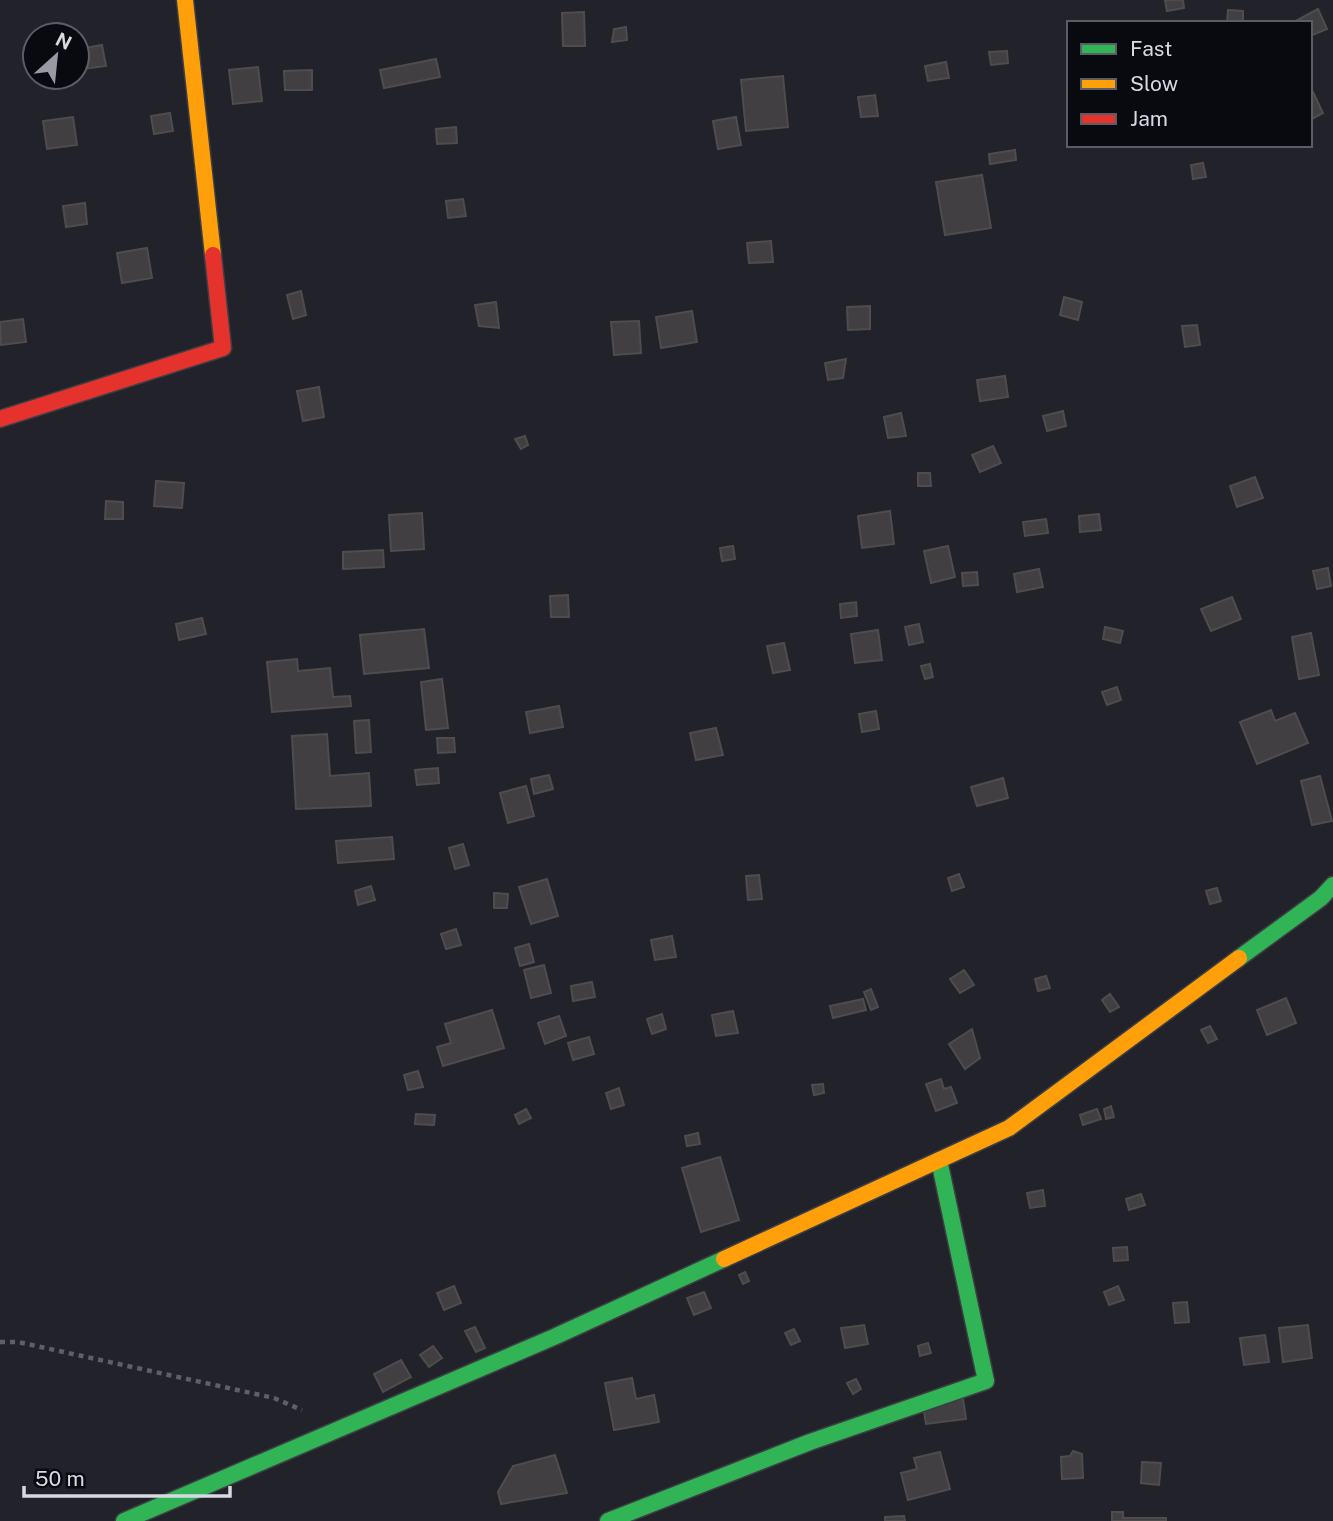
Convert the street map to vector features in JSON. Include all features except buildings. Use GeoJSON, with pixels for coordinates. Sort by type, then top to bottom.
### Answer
{"type":"FeatureCollection","features":[{"type":"Feature","properties":{"kind":"street"},"geometry":{"type":"LineString","coordinates":[[0,419],[223,348],[185,0]]}},
{"type":"Feature","properties":{"kind":"street"},"geometry":{"type":"LineString","coordinates":[[124,1521],[554,1337],[1009,1128],[1321,898],[1333,885]]}},
{"type":"Feature","properties":{"kind":"street"},"geometry":{"type":"LineString","coordinates":[[608,1521],[810,1442],[986,1381],[939,1160]]}},
{"type":"Feature","properties":{"kind":"path"},"geometry":{"type":"LineString","coordinates":[[0,1342],[31,1345],[274,1398],[309,1413]]}},
{"type":"Feature","properties":{"kind":"traffic: fast"},"geometry":{"type":"LineString","coordinates":[[1239,958],[1321,898],[1333,885]]}},
{"type":"Feature","properties":{"kind":"traffic: fast"},"geometry":{"type":"LineString","coordinates":[[608,1521],[810,1442],[986,1381],[939,1160]]}},
{"type":"Feature","properties":{"kind":"traffic: fast"},"geometry":{"type":"LineString","coordinates":[[124,1521],[554,1337],[724,1259]]}},
{"type":"Feature","properties":{"kind":"traffic: slow"},"geometry":{"type":"LineString","coordinates":[[185,0],[213,255]]}},
{"type":"Feature","properties":{"kind":"traffic: slow"},"geometry":{"type":"LineString","coordinates":[[724,1259],[1009,1128],[1239,958]]}},
{"type":"Feature","properties":{"kind":"traffic: jam"},"geometry":{"type":"LineString","coordinates":[[0,419],[223,348],[213,255]]}}]}
